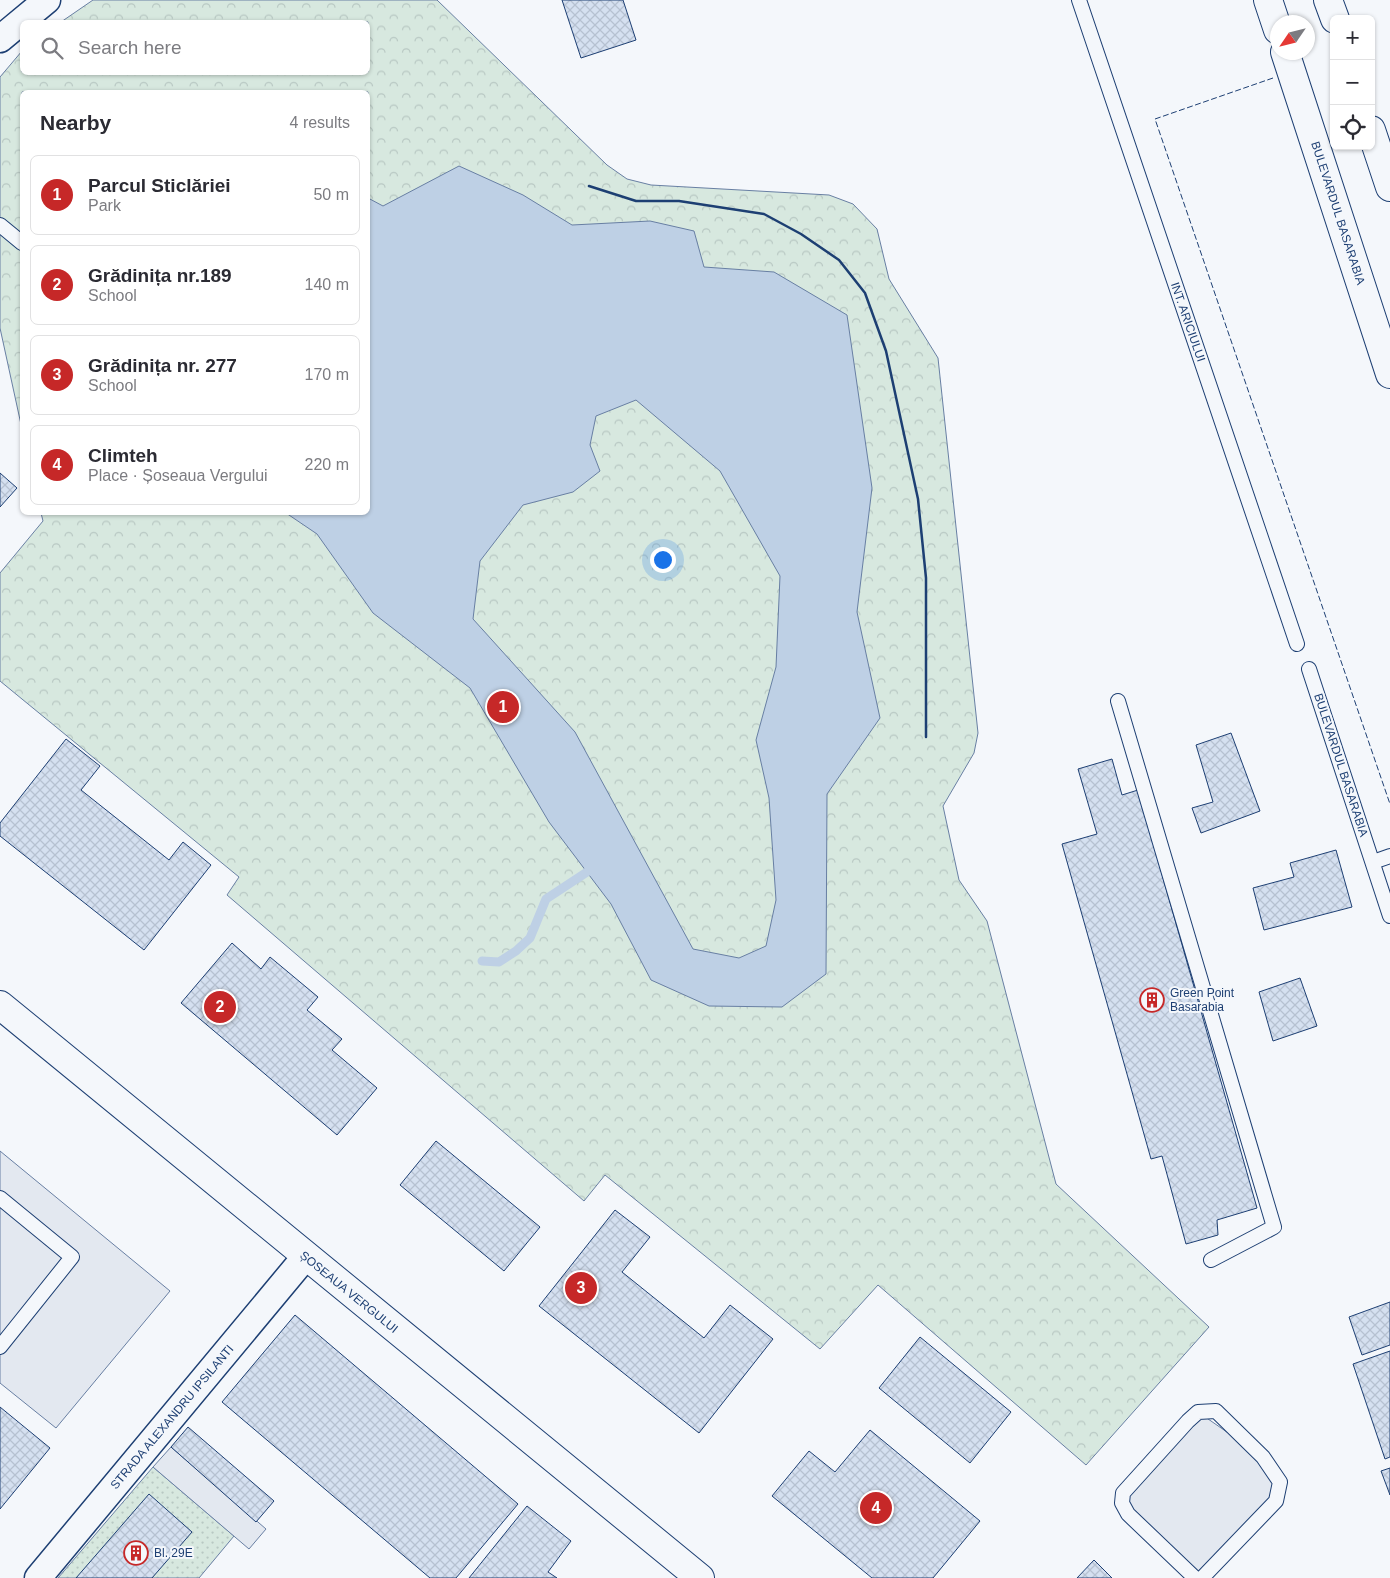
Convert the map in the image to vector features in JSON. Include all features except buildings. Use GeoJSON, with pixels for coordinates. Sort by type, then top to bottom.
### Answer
{"type":"FeatureCollection","features":[{"type":"Feature","properties":{"kind":"main road"},"geometry":{"type":"LineString","coordinates":[[1268,0],[1273,15]]}},
{"type":"Feature","properties":{"kind":"main road"},"geometry":{"type":"LineString","coordinates":[[1328,0],[1334,15]]}},
{"type":"Feature","properties":{"kind":"main road","name":"BULEVARDUL BASARABIA"},"geometry":{"type":"LineString","coordinates":[[1288,60],[1390,374]]}},
{"type":"Feature","properties":{"kind":"main road"},"geometry":{"type":"LineString","coordinates":[[1375,142],[1390,187]]}},
{"type":"Feature","properties":{"kind":"main road","name":"ȘOSEAUA VERGULUI"},"geometry":{"type":"LineString","coordinates":[[0,1004],[700,1578]]}},
{"type":"Feature","properties":{"kind":"street"},"geometry":{"type":"LineString","coordinates":[[23,20],[47,0]]}},
{"type":"Feature","properties":{"kind":"street"},"geometry":{"type":"LineString","coordinates":[[0,39],[20,22]]}},
{"type":"Feature","properties":{"kind":"street","name":"STRADA ALEXANDRU IPSILANTI"},"geometry":{"type":"LineString","coordinates":[[38,1578],[306,1256]]}},
{"type":"Feature","properties":{"kind":"lane","name":"INT. ARICIULUI"},"geometry":{"type":"LineString","coordinates":[[1079,0],[1297,644]]}},
{"type":"Feature","properties":{"kind":"lane"},"geometry":{"type":"LineString","coordinates":[[0,225],[20,242]]}},
{"type":"Feature","properties":{"kind":"lane","name":"BULEVARDUL BASARABIA"},"geometry":{"type":"LineString","coordinates":[[1309,668],[1390,916]]}},
{"type":"Feature","properties":{"kind":"lane"},"geometry":{"type":"LineString","coordinates":[[1118,701],[1274,1227],[1211,1260]]}},
{"type":"Feature","properties":{"kind":"lane"},"geometry":{"type":"LineString","coordinates":[[1373,862],[1390,856]]}},
{"type":"Feature","properties":{"kind":"lane"},"geometry":{"type":"LineString","coordinates":[[0,1198],[72,1257],[0,1347]]}},
{"type":"Feature","properties":{"kind":"lane"},"geometry":{"type":"LineString","coordinates":[[1195,1578],[1128,1514],[1122,1503],[1122,1493],[1198,1412],[1216,1412],[1263,1457],[1280,1482],[1276,1501],[1202,1578]]}},
{"type":"Feature","properties":{"kind":"green space"},"geometry":{"type":"Polygon","coordinates":[[[93,0],[437,0],[607,165],[627,179],[651,185],[829,195],[853,204],[877,229],[889,279],[938,358],[978,733],[974,753],[943,806],[959,880],[987,921],[1056,1184],[1209,1327],[1086,1465],[878,1285],[820,1349],[605,1175],[584,1201],[227,895],[239,877],[0,681],[0,573],[43,521],[42,515],[370,515],[370,90],[20,90],[20,420],[0,328],[0,77],[20,53],[20,75],[370,75],[370,20],[64,20],[93,0]]]}},
{"type":"Feature","properties":{"kind":"green space"},"geometry":{"type":"Polygon","coordinates":[[[153,1467],[234,1536],[199,1578],[58,1578],[153,1467]]]}},
{"type":"Feature","properties":{"kind":"shaded area"},"geometry":{"type":"Polygon","coordinates":[[[0,1151],[170,1291],[56,1428],[0,1383],[0,1151]]]}},
{"type":"Feature","properties":{"kind":"shaded area"},"geometry":{"type":"Polygon","coordinates":[[[1198,1412],[1263,1457],[1280,1482],[1270,1507],[1202,1578],[1122,1503],[1198,1412]]]}},
{"type":"Feature","properties":{"kind":"shaded area"},"geometry":{"type":"Polygon","coordinates":[[[171,1447],[266,1529],[249,1549],[153,1467],[171,1447]]]}},
{"type":"Feature","properties":{"kind":"water"},"geometry":{"type":"Polygon","coordinates":[[[459,166],[523,195],[572,225],[650,221],[694,231],[704,267],[774,272],[847,315],[872,488],[857,612],[880,718],[827,794],[826,974],[782,1007],[709,1006],[651,980],[611,904],[549,822],[470,688],[373,613],[317,534],[289,515],[370,515],[370,199],[383,206],[459,166]],[[636,400],[596,416],[590,445],[600,471],[573,492],[523,505],[480,561],[473,619],[575,732],[693,949],[739,958],[766,946],[776,900],[769,798],[756,740],[776,667],[780,576],[720,471],[636,400]]]}},
{"type":"Feature","properties":{"kind":"waterway"},"geometry":{"type":"LineString","coordinates":[[482,961],[499,962],[516,951],[530,938],[546,899],[587,872]]}},
{"type":"Feature","properties":{"kind":"fence"},"geometry":{"type":"LineString","coordinates":[[1273,78],[1155,119],[1390,804]]}},
{"type":"Feature","properties":{"kind":"wall"},"geometry":{"type":"LineString","coordinates":[[589,186],[636,201],[679,201],[764,214],[801,234],[839,260],[865,293],[886,351],[918,499],[926,578],[926,737]]}},
{"type":"Feature","properties":{"kind":"place","name":"Parcul Sticlăriei"},"geometry":{"type":"Point","coordinates":[503,707]}},
{"type":"Feature","properties":{"kind":"place","name":"Green Point Basarabia"},"geometry":{"type":"Point","coordinates":[1152,1000]}},
{"type":"Feature","properties":{"kind":"place","name":"Grădinița nr.189"},"geometry":{"type":"Point","coordinates":[220,1007]}},
{"type":"Feature","properties":{"kind":"place","name":"Grădinița nr. 277"},"geometry":{"type":"Point","coordinates":[581,1288]}},
{"type":"Feature","properties":{"kind":"place","name":"Climteh"},"geometry":{"type":"Point","coordinates":[876,1508]}},
{"type":"Feature","properties":{"kind":"place","name":"Bl. 29E"},"geometry":{"type":"Point","coordinates":[136,1553]}}]}
